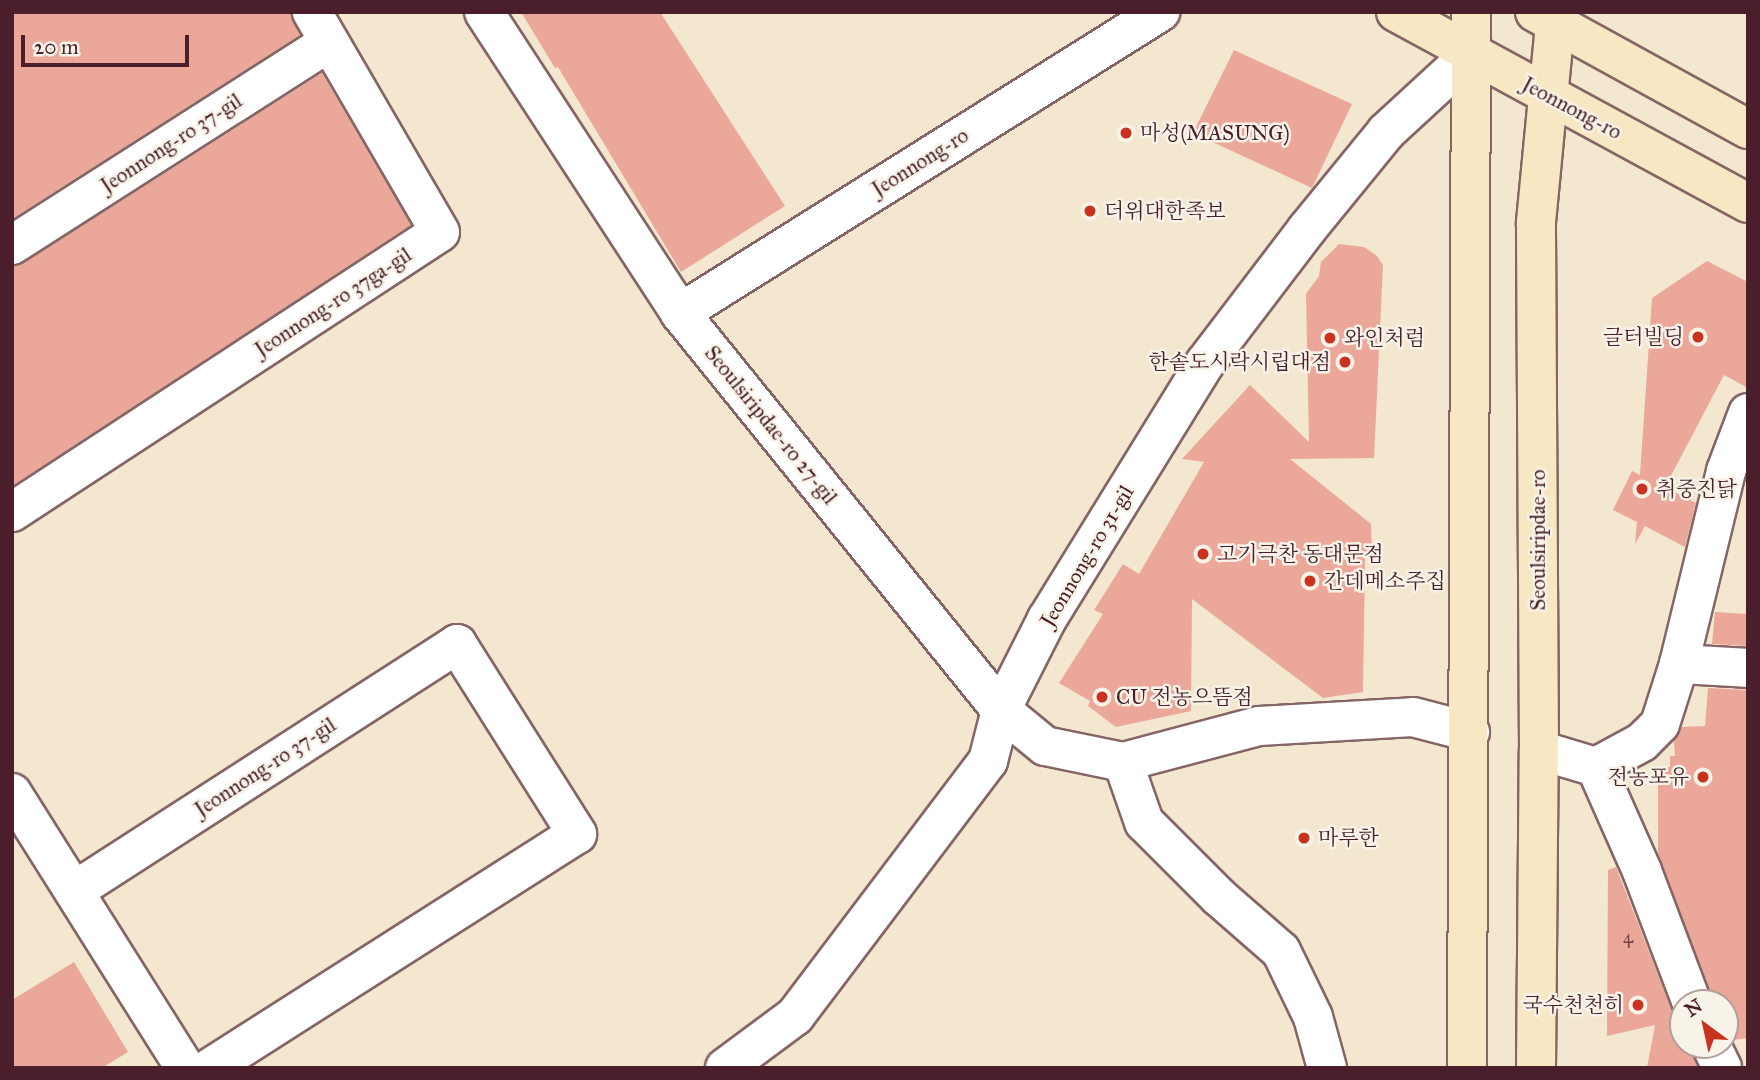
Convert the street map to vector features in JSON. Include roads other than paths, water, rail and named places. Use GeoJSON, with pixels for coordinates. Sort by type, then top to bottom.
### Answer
{"type":"FeatureCollection","features":[{"type":"Feature","properties":{"kind":"main road","name":"Jeonnong-ro"},"geometry":{"type":"LineString","coordinates":[[1396,12],[1748,202]]}},
{"type":"Feature","properties":{"kind":"main road"},"geometry":{"type":"LineString","coordinates":[[1467,1068],[1471,12]]}},
{"type":"Feature","properties":{"kind":"main road"},"geometry":{"type":"LineString","coordinates":[[1548,16],[1748,129]]}},
{"type":"Feature","properties":{"kind":"main road","name":"Seoulsiripdae-ro"},"geometry":{"type":"LineString","coordinates":[[1536,1068],[1539,750],[1536,222],[1548,94],[1548,16]]}},
{"type":"Feature","properties":{"kind":"street","name":"Seoulsiripdae-ro 27-gil"},"geometry":{"type":"LineString","coordinates":[[484,12],[680,313],[1001,710],[1045,746],[1123,762],[1259,726],[1413,717],[1469,732]]}},
{"type":"Feature","properties":{"kind":"street","name":"Jeonnong-ro"},"geometry":{"type":"LineString","coordinates":[[680,313],[1160,12]]}},
{"type":"Feature","properties":{"kind":"street","name":"Jeonnong-ro 37-gil"},"geometry":{"type":"LineString","coordinates":[[12,245],[321,27]]}},
{"type":"Feature","properties":{"kind":"street","name":"Jeonnong-ro 37ga-gil"},"geometry":{"type":"LineString","coordinates":[[12,512],[440,232],[321,27]]}},
{"type":"Feature","properties":{"kind":"street","name":"Jeonnong-ro 31-gil"},"geometry":{"type":"LineString","coordinates":[[725,1068],[795,1016],[988,761],[1001,710],[1047,619],[1205,363],[1307,229],[1386,132],[1472,53]]}},
{"type":"Feature","properties":{"kind":"street"},"geometry":{"type":"LineString","coordinates":[[1539,750],[1595,767],[1642,742],[1660,724],[1679,664],[1726,471],[1748,413]]}},
{"type":"Feature","properties":{"kind":"street","name":"Jeonnong-ro 37-gil"},"geometry":{"type":"LineString","coordinates":[[74,891],[457,644],[578,834],[210,1068]]}},
{"type":"Feature","properties":{"kind":"street"},"geometry":{"type":"LineString","coordinates":[[1679,664],[1748,668]]}},
{"type":"Feature","properties":{"kind":"street"},"geometry":{"type":"LineString","coordinates":[[1123,762],[1144,822],[1219,897],[1280,951],[1313,1017],[1326,1068]]}},
{"type":"Feature","properties":{"kind":"street"},"geometry":{"type":"LineString","coordinates":[[1595,767],[1642,871],[1687,989]]}},
{"type":"Feature","properties":{"kind":"street"},"geometry":{"type":"LineString","coordinates":[[12,793],[185,1068]]}},
{"type":"Feature","properties":{"kind":"place","name":"마성(MASUNG)"},"geometry":{"type":"Point","coordinates":[1126,133]}},
{"type":"Feature","properties":{"kind":"place","name":"더위대한족보"},"geometry":{"type":"Point","coordinates":[1090,211]}},
{"type":"Feature","properties":{"kind":"place","name":"글터빌딩"},"geometry":{"type":"Point","coordinates":[1698,337]}},
{"type":"Feature","properties":{"kind":"place","name":"와인처럼"},"geometry":{"type":"Point","coordinates":[1330,338]}},
{"type":"Feature","properties":{"kind":"place","name":"한솥도시락시립대점"},"geometry":{"type":"Point","coordinates":[1345,362]}},
{"type":"Feature","properties":{"kind":"place","name":"취중진닭"},"geometry":{"type":"Point","coordinates":[1642,489]}},
{"type":"Feature","properties":{"kind":"place","name":"고기극찬 동대문점"},"geometry":{"type":"Point","coordinates":[1203,554]}},
{"type":"Feature","properties":{"kind":"place","name":"간데메소주집"},"geometry":{"type":"Point","coordinates":[1310,581]}},
{"type":"Feature","properties":{"kind":"place","name":"CU 전농으뜸점"},"geometry":{"type":"Point","coordinates":[1102,697]}},
{"type":"Feature","properties":{"kind":"place","name":"전농포유"},"geometry":{"type":"Point","coordinates":[1703,777]}},
{"type":"Feature","properties":{"kind":"place","name":"마루한"},"geometry":{"type":"Point","coordinates":[1304,838]}},
{"type":"Feature","properties":{"kind":"place","name":"국수천천히"},"geometry":{"type":"Point","coordinates":[1638,1005]}}]}
